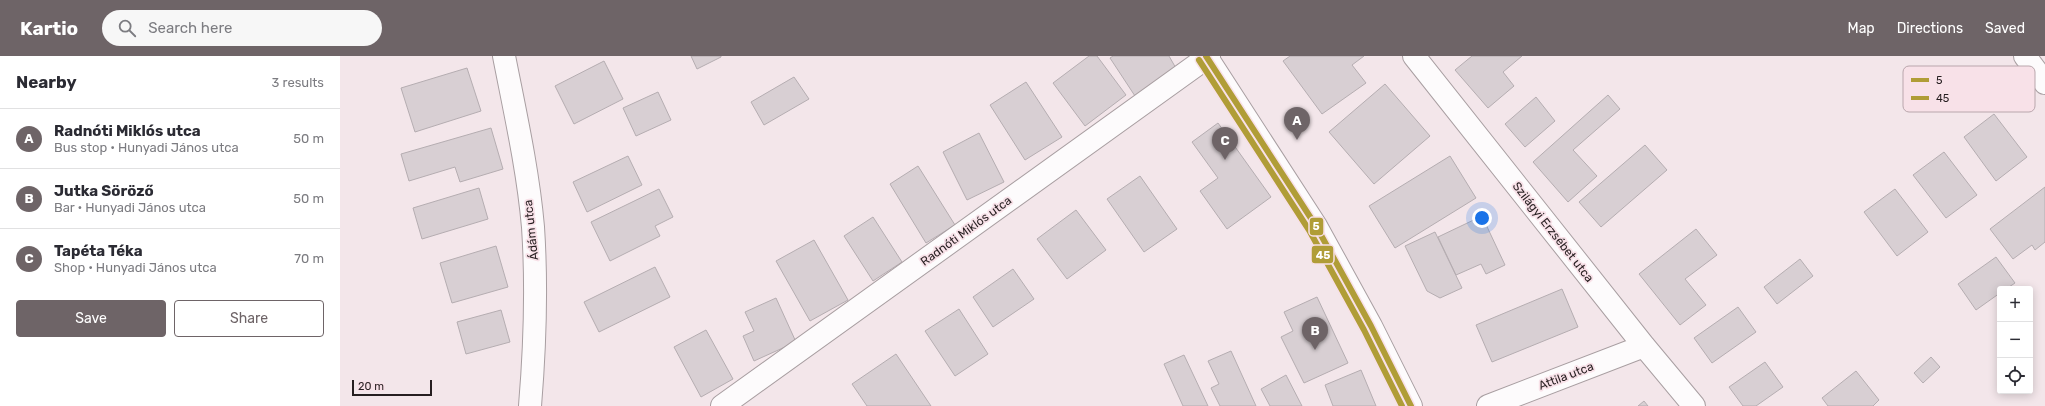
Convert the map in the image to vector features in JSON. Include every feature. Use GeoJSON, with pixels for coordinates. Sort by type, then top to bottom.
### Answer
{"type":"FeatureCollection","features":[{"type":"Feature","properties":{"kind":"street","name":"Ádám utca"},"geometry":{"type":"LineString","coordinates":[[504,56],[520,141],[532,226],[536,282],[530,406]]}},
{"type":"Feature","properties":{"kind":"street","name":"Szilágyi Erzsébet utca"},"geometry":{"type":"LineString","coordinates":[[1414,56],[1644,346],[1694,406]]}},
{"type":"Feature","properties":{"kind":"street"},"geometry":{"type":"LineString","coordinates":[[2025,56],[2032,66]]}},
{"type":"Feature","properties":{"kind":"street"},"geometry":{"type":"LineString","coordinates":[[1207,57],[1316,226],[1371,326],[1411,406]]}},
{"type":"Feature","properties":{"kind":"street","name":"Radnóti Miklós utca"},"geometry":{"type":"LineString","coordinates":[[722,406],[1207,57]]}},
{"type":"Feature","properties":{"kind":"street"},"geometry":{"type":"LineString","coordinates":[[2035,70],[2045,83]]}},
{"type":"Feature","properties":{"kind":"street","name":"Attila utca"},"geometry":{"type":"LineString","coordinates":[[1488,406],[1644,346]]}},
{"type":"Feature","properties":{"kind":"building"},"geometry":{"type":"Polygon","coordinates":[[[691,56],[721,56],[721,57],[697,69],[691,56]]]}},
{"type":"Feature","properties":{"kind":"building"},"geometry":{"type":"Polygon","coordinates":[[[1089,56],[1097,56],[1126,95],[1085,126],[1053,83],[1089,56]]]}},
{"type":"Feature","properties":{"kind":"building"},"geometry":{"type":"Polygon","coordinates":[[[1113,56],[1169,56],[1177,70],[1135,96],[1110,58],[1113,56]]]}},
{"type":"Feature","properties":{"kind":"building"},"geometry":{"type":"Polygon","coordinates":[[[1290,56],[1364,56],[1352,65],[1366,83],[1322,114],[1283,61],[1290,56]]]}},
{"type":"Feature","properties":{"kind":"building"},"geometry":{"type":"Polygon","coordinates":[[[1472,56],[1522,56],[1503,72],[1514,86],[1488,108],[1455,70],[1472,56]]]}},
{"type":"Feature","properties":{"kind":"building"},"geometry":{"type":"Polygon","coordinates":[[[604,61],[623,99],[574,124],[555,86],[604,61]]]}},
{"type":"Feature","properties":{"kind":"building"},"geometry":{"type":"Polygon","coordinates":[[[467,68],[481,111],[415,132],[401,88],[467,68]]]}},
{"type":"Feature","properties":{"kind":"building"},"geometry":{"type":"Polygon","coordinates":[[[794,77],[809,99],[764,125],[751,102],[794,77]]]}},
{"type":"Feature","properties":{"kind":"building"},"geometry":{"type":"Polygon","coordinates":[[[1026,82],[1062,137],[1025,160],[990,105],[1026,82]]]}},
{"type":"Feature","properties":{"kind":"building"},"geometry":{"type":"Polygon","coordinates":[[[1385,84],[1430,136],[1374,184],[1329,132],[1385,84]]]}},
{"type":"Feature","properties":{"kind":"building"},"geometry":{"type":"Polygon","coordinates":[[[658,92],[671,120],[636,136],[623,108],[658,92]]]}},
{"type":"Feature","properties":{"kind":"building"},"geometry":{"type":"Polygon","coordinates":[[[1608,95],[1620,109],[1573,150],[1597,176],[1568,202],[1533,162],[1608,95]]]}},
{"type":"Feature","properties":{"kind":"building"},"geometry":{"type":"Polygon","coordinates":[[[1536,97],[1555,121],[1525,147],[1505,124],[1536,97]]]}},
{"type":"Feature","properties":{"kind":"building"},"geometry":{"type":"Polygon","coordinates":[[[1994,114],[2027,157],[1996,181],[1964,137],[1994,114]]]}},
{"type":"Feature","properties":{"kind":"building"},"geometry":{"type":"Polygon","coordinates":[[[1218,123],[1271,197],[1227,229],[1200,191],[1218,178],[1192,142],[1218,123]]]}},
{"type":"Feature","properties":{"kind":"building"},"geometry":{"type":"Polygon","coordinates":[[[491,128],[503,169],[460,182],[455,167],[409,181],[401,154],[491,128]]]}},
{"type":"Feature","properties":{"kind":"building"},"geometry":{"type":"Polygon","coordinates":[[[979,133],[1004,182],[967,200],[943,152],[979,133]]]}},
{"type":"Feature","properties":{"kind":"building"},"geometry":{"type":"Polygon","coordinates":[[[1645,145],[1667,170],[1601,227],[1579,202],[1645,145]]]}},
{"type":"Feature","properties":{"kind":"building"},"geometry":{"type":"Polygon","coordinates":[[[1944,152],[1977,195],[1946,218],[1913,175],[1944,152]]]}},
{"type":"Feature","properties":{"kind":"building"},"geometry":{"type":"Polygon","coordinates":[[[628,156],[642,185],[587,212],[573,182],[628,156]]]}},
{"type":"Feature","properties":{"kind":"building"},"geometry":{"type":"Polygon","coordinates":[[[1450,156],[1476,198],[1395,248],[1369,206],[1450,156]]]}},
{"type":"Feature","properties":{"kind":"building"},"geometry":{"type":"Polygon","coordinates":[[[918,166],[955,225],[926,243],[890,184],[918,166]]]}},
{"type":"Feature","properties":{"kind":"building"},"geometry":{"type":"Polygon","coordinates":[[[1140,176],[1177,229],[1144,252],[1107,199],[1140,176]]]}},
{"type":"Feature","properties":{"kind":"building"},"geometry":{"type":"Polygon","coordinates":[[[2045,187],[2045,242],[2035,250],[2032,245],[2013,259],[1990,229],[2045,187]]]}},
{"type":"Feature","properties":{"kind":"building"},"geometry":{"type":"Polygon","coordinates":[[[479,188],[488,219],[422,239],[413,208],[479,188]]]}},
{"type":"Feature","properties":{"kind":"building"},"geometry":{"type":"Polygon","coordinates":[[[659,189],[673,217],[655,226],[660,236],[610,261],[591,222],[659,189]]]}},
{"type":"Feature","properties":{"kind":"building"},"geometry":{"type":"Polygon","coordinates":[[[1895,189],[1928,232],[1897,256],[1864,212],[1895,189]]]}},
{"type":"Feature","properties":{"kind":"building"},"geometry":{"type":"Polygon","coordinates":[[[1076,210],[1106,250],[1067,279],[1037,239],[1076,210]]]}},
{"type":"Feature","properties":{"kind":"building"},"geometry":{"type":"Polygon","coordinates":[[[1482,216],[1505,265],[1486,274],[1481,264],[1456,275],[1438,237],[1482,216]]]}},
{"type":"Feature","properties":{"kind":"building"},"geometry":{"type":"Polygon","coordinates":[[[873,217],[902,262],[873,281],[844,236],[873,217]]]}},
{"type":"Feature","properties":{"kind":"building"},"geometry":{"type":"Polygon","coordinates":[[[1696,229],[1717,255],[1685,279],[1706,305],[1680,325],[1639,274],[1696,229]]]}},
{"type":"Feature","properties":{"kind":"building"},"geometry":{"type":"Polygon","coordinates":[[[1435,232],[1462,288],[1440,298],[1427,291],[1405,246],[1435,232]]]}},
{"type":"Feature","properties":{"kind":"building"},"geometry":{"type":"Polygon","coordinates":[[[814,240],[848,300],[810,321],[776,261],[814,240]]]}},
{"type":"Feature","properties":{"kind":"building"},"geometry":{"type":"Polygon","coordinates":[[[496,246],[508,287],[452,303],[440,263],[496,246]]]}},
{"type":"Feature","properties":{"kind":"building"},"geometry":{"type":"Polygon","coordinates":[[[1996,257],[2015,283],[2010,286],[1997,286],[1997,295],[1976,310],[1958,284],[1996,257]]]}},
{"type":"Feature","properties":{"kind":"building"},"geometry":{"type":"Polygon","coordinates":[[[1800,259],[1813,276],[1777,304],[1764,287],[1800,259]]]}},
{"type":"Feature","properties":{"kind":"building"},"geometry":{"type":"Polygon","coordinates":[[[655,267],[670,297],[599,332],[584,302],[655,267]]]}},
{"type":"Feature","properties":{"kind":"building"},"geometry":{"type":"Polygon","coordinates":[[[1013,269],[1034,299],[993,327],[973,297],[1013,269]]]}},
{"type":"Feature","properties":{"kind":"building"},"geometry":{"type":"Polygon","coordinates":[[[1562,289],[1578,327],[1492,362],[1476,325],[1562,289]]]}},
{"type":"Feature","properties":{"kind":"building"},"geometry":{"type":"Polygon","coordinates":[[[1317,297],[1348,363],[1304,383],[1281,337],[1293,331],[1284,312],[1317,297]]]}},
{"type":"Feature","properties":{"kind":"building"},"geometry":{"type":"Polygon","coordinates":[[[776,298],[796,342],[754,361],[743,336],[754,331],[745,312],[776,298]]]}},
{"type":"Feature","properties":{"kind":"building"},"geometry":{"type":"Polygon","coordinates":[[[1738,307],[1756,332],[1712,363],[1694,338],[1738,307]]]}},
{"type":"Feature","properties":{"kind":"building"},"geometry":{"type":"Polygon","coordinates":[[[959,309],[988,354],[955,376],[925,331],[959,309]]]}},
{"type":"Feature","properties":{"kind":"building"},"geometry":{"type":"Polygon","coordinates":[[[501,310],[510,342],[466,354],[457,322],[501,310]]]}},
{"type":"Feature","properties":{"kind":"building"},"geometry":{"type":"Polygon","coordinates":[[[706,330],[733,379],[701,397],[674,347],[706,330]]]}},
{"type":"Feature","properties":{"kind":"building"},"geometry":{"type":"Polygon","coordinates":[[[1231,351],[1256,406],[1220,406],[1211,388],[1219,384],[1208,361],[1231,351]]]}},
{"type":"Feature","properties":{"kind":"building"},"geometry":{"type":"Polygon","coordinates":[[[896,354],[931,406],[867,406],[852,384],[896,354]]]}},
{"type":"Feature","properties":{"kind":"building"},"geometry":{"type":"Polygon","coordinates":[[[1184,355],[1208,406],[1183,406],[1164,364],[1184,355]]]}},
{"type":"Feature","properties":{"kind":"building"},"geometry":{"type":"Polygon","coordinates":[[[1931,357],[1940,367],[1923,383],[1914,373],[1931,357]]]}},
{"type":"Feature","properties":{"kind":"building"},"geometry":{"type":"Polygon","coordinates":[[[1765,362],[1783,387],[1756,406],[1743,406],[1729,387],[1765,362]]]}},
{"type":"Feature","properties":{"kind":"building"},"geometry":{"type":"Polygon","coordinates":[[[1361,370],[1376,406],[1333,406],[1325,385],[1361,370]]]}},
{"type":"Feature","properties":{"kind":"building"},"geometry":{"type":"Polygon","coordinates":[[[1856,371],[1879,400],[1873,406],[1828,406],[1822,398],[1856,371]]]}},
{"type":"Feature","properties":{"kind":"building"},"geometry":{"type":"Polygon","coordinates":[[[1286,375],[1302,406],[1270,406],[1261,389],[1286,375]]]}},
{"type":"Feature","properties":{"kind":"building"},"geometry":{"type":"Polygon","coordinates":[[[1644,401],[1648,406],[1638,406],[1644,401]]]}},
{"type":"Feature","properties":{"kind":"transit line","name":"5"},"geometry":{"type":"LineString","coordinates":[[1206,56],[1316,226],[1371,326],[1411,406]]}},
{"type":"Feature","properties":{"kind":"transit line","name":"45"},"geometry":{"type":"LineString","coordinates":[[1199,60],[1309,230],[1364,330],[1402,406]]}},
{"type":"Feature","properties":{"kind":"place","name":"Radnóti Miklós utca"},"geometry":{"type":"Point","coordinates":[1297,140]}},
{"type":"Feature","properties":{"kind":"place","name":"Tapéta Téka"},"geometry":{"type":"Point","coordinates":[1225,160]}},
{"type":"Feature","properties":{"kind":"place","name":"Jutka Söröző"},"geometry":{"type":"Point","coordinates":[1315,350]}}]}
